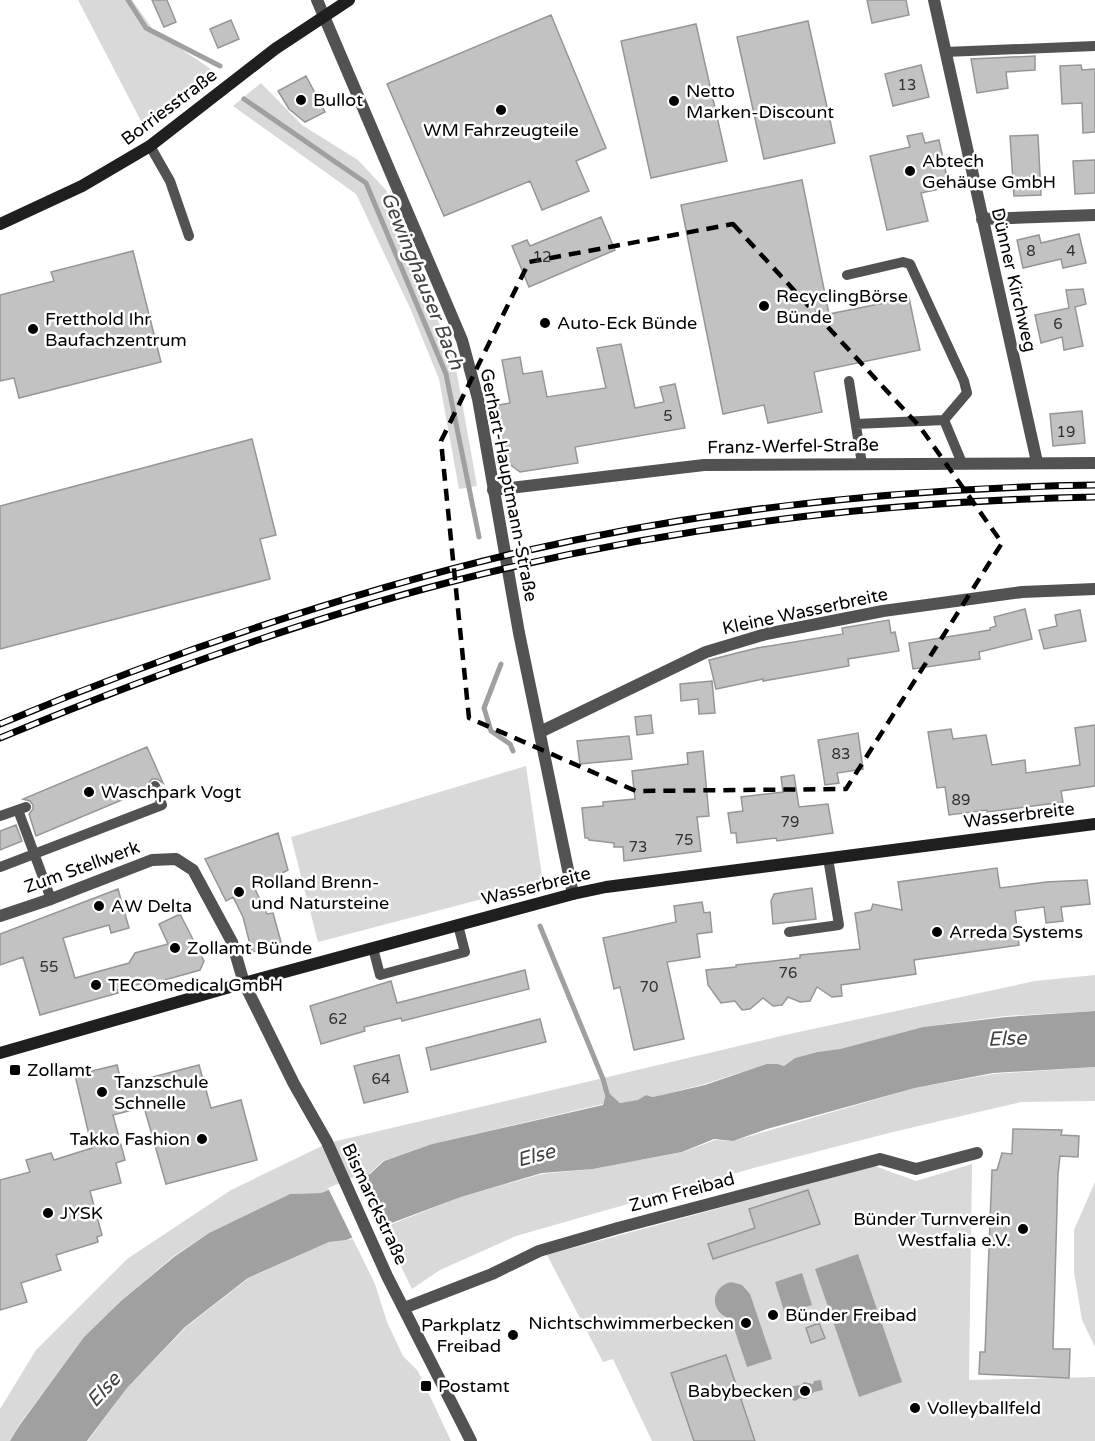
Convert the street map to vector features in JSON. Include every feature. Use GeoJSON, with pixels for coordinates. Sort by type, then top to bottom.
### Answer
{"type":"FeatureCollection","features":[{"type":"Feature","properties":{"kind":"main road","name":"Borriesstraße"},"geometry":{"type":"LineString","coordinates":[[0,224],[82,186],[150,146],[275,49],[349,0]]}},
{"type":"Feature","properties":{"kind":"main road","name":"Wasserbreite"},"geometry":{"type":"LineString","coordinates":[[0,1053],[244,983],[573,894],[618,885],[1095,824]]}},
{"type":"Feature","properties":{"kind":"street","name":"Gerhart-Hauptmann-Straße"},"geometry":{"type":"LineString","coordinates":[[317,0],[462,340],[478,399],[493,490],[573,894]]}},
{"type":"Feature","properties":{"kind":"street","name":"Dünner Kirchweg"},"geometry":{"type":"LineString","coordinates":[[934,0],[1037,462]]}},
{"type":"Feature","properties":{"kind":"street"},"geometry":{"type":"LineString","coordinates":[[982,219],[1095,215]]}},
{"type":"Feature","properties":{"kind":"street","name":"Franz-Werfel-Straße"},"geometry":{"type":"LineString","coordinates":[[493,490],[704,465],[1095,463]]}},
{"type":"Feature","properties":{"kind":"street","name":"Kleine Wasserbreite"},"geometry":{"type":"LineString","coordinates":[[540,732],[706,652],[766,634],[883,611],[1022,592],[1095,589]]}},
{"type":"Feature","properties":{"kind":"street","name":"Zum Stellwerk"},"geometry":{"type":"LineString","coordinates":[[0,916],[152,860],[176,859],[194,870],[232,942],[244,983]]}},
{"type":"Feature","properties":{"kind":"street","name":"Bismarckstraße"},"geometry":{"type":"LineString","coordinates":[[244,983],[333,1156],[387,1276],[471,1441]]}},
{"type":"Feature","properties":{"kind":"street","name":"Zum Freibad"},"geometry":{"type":"LineString","coordinates":[[404,1308],[492,1274],[539,1251],[618,1228],[880,1159],[916,1169],[977,1154]]}},
{"type":"Feature","properties":{"kind":"lane"},"geometry":{"type":"LineString","coordinates":[[945,52],[1095,46]]}},
{"type":"Feature","properties":{"kind":"lane"},"geometry":{"type":"LineString","coordinates":[[150,146],[170,181],[189,236]]}},
{"type":"Feature","properties":{"kind":"lane"},"geometry":{"type":"LineString","coordinates":[[847,275],[903,262],[910,264],[964,381],[967,393],[944,420],[856,424]]}},
{"type":"Feature","properties":{"kind":"lane"},"geometry":{"type":"LineString","coordinates":[[849,381],[862,464]]}},
{"type":"Feature","properties":{"kind":"lane"},"geometry":{"type":"LineString","coordinates":[[944,420],[962,463]]}},
{"type":"Feature","properties":{"kind":"lane"},"geometry":{"type":"LineString","coordinates":[[0,867],[162,805],[155,786]]}},
{"type":"Feature","properties":{"kind":"lane"},"geometry":{"type":"LineString","coordinates":[[0,816],[22,808],[35,855],[51,899]]}},
{"type":"Feature","properties":{"kind":"lane"},"geometry":{"type":"LineString","coordinates":[[789,932],[839,925],[828,858]]}},
{"type":"Feature","properties":{"kind":"lane"},"geometry":{"type":"LineString","coordinates":[[373,948],[380,975],[465,952],[458,925]]}},
{"type":"Feature","properties":{"kind":"highlighted area"},"geometry":{"type":"Polygon","coordinates":[[[733,224],[920,427],[1002,543],[846,789],[636,791],[469,718],[441,441],[529,262],[733,224]]]}},
{"type":"Feature","properties":{"kind":"shaded area"},"geometry":{"type":"Polygon","coordinates":[[[78,0],[132,0],[154,31],[217,73],[142,123],[78,0]]]}},
{"type":"Feature","properties":{"kind":"shaded area"},"geometry":{"type":"Polygon","coordinates":[[[261,83],[302,125],[358,160],[386,190],[455,363],[477,486],[459,489],[439,379],[410,308],[356,194],[233,106],[261,83]]]}},
{"type":"Feature","properties":{"kind":"shaded area"},"geometry":{"type":"Polygon","coordinates":[[[526,766],[543,883],[318,942],[291,837],[526,766]]]}},
{"type":"Feature","properties":{"kind":"shaded area"},"geometry":{"type":"Polygon","coordinates":[[[1095,975],[1095,1011],[1005,1016],[923,1027],[840,1049],[816,1052],[795,1058],[784,1066],[766,1064],[705,1084],[654,1097],[646,1095],[639,1100],[620,1103],[609,1093],[603,1104],[432,1144],[383,1161],[369,1174],[346,1183],[328,1143],[785,1035],[1035,981],[1095,975]]]}},
{"type":"Feature","properties":{"kind":"shaded area"},"geometry":{"type":"Polygon","coordinates":[[[1095,1067],[1095,1101],[1021,1102],[757,1167],[516,1236],[440,1270],[412,1289],[382,1228],[461,1197],[542,1174],[593,1169],[683,1152],[715,1140],[733,1141],[915,1088],[993,1074],[1095,1067]]]}},
{"type":"Feature","properties":{"kind":"shaded area"},"geometry":{"type":"Polygon","coordinates":[[[326,1144],[345,1184],[321,1193],[290,1194],[209,1233],[174,1256],[121,1301],[84,1337],[19,1425],[10,1441],[0,1441],[0,1409],[36,1350],[127,1259],[231,1190],[326,1144]]]}},
{"type":"Feature","properties":{"kind":"shaded area","name":"Bünder Freibad"},"geometry":{"type":"Polygon","coordinates":[[[972,1164],[969,1380],[1095,1377],[1095,1441],[652,1441],[613,1359],[603,1362],[547,1255],[875,1166],[916,1181],[972,1164]]]}},
{"type":"Feature","properties":{"kind":"shaded area"},"geometry":{"type":"Polygon","coordinates":[[[1095,1182],[1095,1347],[1082,1320],[1074,1272],[1074,1230],[1095,1182]]]}},
{"type":"Feature","properties":{"kind":"shaded area"},"geometry":{"type":"Polygon","coordinates":[[[353,1239],[375,1284],[387,1322],[403,1356],[418,1371],[451,1441],[88,1441],[127,1388],[186,1327],[249,1278],[329,1242],[353,1239]]]}},
{"type":"Feature","properties":{"kind":"water","name":"Else"},"geometry":{"type":"Polygon","coordinates":[[[1095,1011],[1095,1067],[993,1073],[915,1088],[767,1129],[733,1141],[714,1139],[682,1152],[593,1169],[542,1173],[461,1197],[346,1240],[329,1242],[248,1278],[185,1327],[127,1388],[87,1441],[10,1441],[84,1337],[121,1301],[174,1257],[209,1233],[290,1194],[321,1193],[370,1174],[384,1161],[432,1144],[603,1105],[609,1093],[620,1103],[638,1100],[646,1095],[653,1097],[705,1085],[766,1064],[784,1066],[795,1058],[840,1049],[923,1027],[1006,1017],[1095,1011]]]}},
{"type":"Feature","properties":{"kind":"water"},"geometry":{"type":"Polygon","coordinates":[[[858,1254],[902,1382],[859,1397],[815,1269],[858,1254]]]}},
{"type":"Feature","properties":{"kind":"water"},"geometry":{"type":"Polygon","coordinates":[[[802,1273],[812,1305],[785,1314],[775,1282],[802,1273]]]}},
{"type":"Feature","properties":{"kind":"water","name":"Nichtschwimmerbecken"},"geometry":{"type":"Polygon","coordinates":[[[731,1282],[742,1285],[750,1294],[772,1359],[747,1367],[731,1319],[719,1312],[715,1301],[719,1289],[731,1282]]]}},
{"type":"Feature","properties":{"kind":"water","name":"Babybecken"},"geometry":{"type":"Polygon","coordinates":[[[821,1380],[823,1390],[814,1392],[806,1399],[800,1398],[795,1401],[787,1396],[789,1388],[793,1386],[804,1382],[813,1384],[814,1381],[821,1380]]]}},
{"type":"Feature","properties":{"kind":"pier"},"geometry":{"type":"Polygon","coordinates":[[[356,1176],[383,1230],[354,1241],[328,1188],[356,1176]]]}},
{"type":"Feature","properties":{"kind":"building"},"geometry":{"type":"Polygon","coordinates":[[[152,0],[167,0],[176,22],[164,27],[152,0]]]}},
{"type":"Feature","properties":{"kind":"building"},"geometry":{"type":"Polygon","coordinates":[[[867,0],[906,0],[909,15],[872,23],[867,0]]]}},
{"type":"Feature","properties":{"kind":"building"},"geometry":{"type":"Polygon","coordinates":[[[551,15],[606,148],[576,161],[589,191],[542,210],[530,181],[444,216],[387,84],[551,15]]]}},
{"type":"Feature","properties":{"kind":"building"},"geometry":{"type":"Polygon","coordinates":[[[231,20],[239,39],[218,48],[210,29],[231,20]]]}},
{"type":"Feature","properties":{"kind":"building"},"geometry":{"type":"Polygon","coordinates":[[[808,21],[835,143],[764,159],[737,37],[808,21]]]}},
{"type":"Feature","properties":{"kind":"building","name":"Netto Marken-Discount"},"geometry":{"type":"Polygon","coordinates":[[[696,24],[727,161],[651,178],[621,41],[696,24]]]}},
{"type":"Feature","properties":{"kind":"building"},"geometry":{"type":"Polygon","coordinates":[[[1035,56],[1035,70],[1006,72],[1008,88],[977,93],[971,59],[1035,56]]]}},
{"type":"Feature","properties":{"kind":"building"},"geometry":{"type":"Polygon","coordinates":[[[921,65],[929,97],[893,106],[885,74],[921,65]]]}},
{"type":"Feature","properties":{"kind":"building"},"geometry":{"type":"Polygon","coordinates":[[[1081,65],[1082,70],[1095,69],[1095,132],[1083,133],[1082,103],[1062,104],[1060,66],[1081,65]]]}},
{"type":"Feature","properties":{"kind":"building","name":"Bullot"},"geometry":{"type":"Polygon","coordinates":[[[306,76],[325,112],[305,122],[289,109],[278,91],[306,76]]]}},
{"type":"Feature","properties":{"kind":"building","name":"Abtech Gehäuse GmbH"},"geometry":{"type":"Polygon","coordinates":[[[922,133],[925,143],[939,140],[949,187],[921,193],[928,221],[887,230],[870,156],[910,147],[907,136],[922,133]]]}},
{"type":"Feature","properties":{"kind":"building"},"geometry":{"type":"Polygon","coordinates":[[[1038,135],[1041,195],[1014,196],[1010,136],[1038,135]]]}},
{"type":"Feature","properties":{"kind":"building"},"geometry":{"type":"Polygon","coordinates":[[[1095,160],[1095,193],[1075,194],[1073,161],[1095,160]]]}},
{"type":"Feature","properties":{"kind":"building","name":"RecyclingBörse Bünde"},"geometry":{"type":"Polygon","coordinates":[[[802,180],[829,314],[909,298],[920,350],[814,372],[822,412],[768,423],[764,405],[723,414],[681,205],[802,180]]]}},
{"type":"Feature","properties":{"kind":"building"},"geometry":{"type":"Polygon","coordinates":[[[601,217],[615,250],[529,287],[512,246],[527,240],[530,246],[601,217]]]}},
{"type":"Feature","properties":{"kind":"building"},"geometry":{"type":"Polygon","coordinates":[[[1079,234],[1086,263],[1063,268],[1061,259],[1023,268],[1017,240],[1039,235],[1041,243],[1079,234]]]}},
{"type":"Feature","properties":{"kind":"building"},"geometry":{"type":"Polygon","coordinates":[[[133,251],[161,362],[19,398],[14,378],[0,381],[0,295],[54,281],[51,272],[133,251]]]}},
{"type":"Feature","properties":{"kind":"building"},"geometry":{"type":"Polygon","coordinates":[[[1083,289],[1086,304],[1075,307],[1083,346],[1064,350],[1062,337],[1041,343],[1035,315],[1069,308],[1066,290],[1083,289]]]}},
{"type":"Feature","properties":{"kind":"building"},"geometry":{"type":"Polygon","coordinates":[[[621,344],[635,408],[664,402],[660,387],[675,384],[685,428],[575,447],[578,463],[520,472],[504,460],[496,410],[499,405],[510,403],[502,360],[520,357],[523,374],[542,371],[547,397],[606,388],[597,348],[621,344]]]}},
{"type":"Feature","properties":{"kind":"building"},"geometry":{"type":"Polygon","coordinates":[[[1082,411],[1085,443],[1053,446],[1050,414],[1082,411]]]}},
{"type":"Feature","properties":{"kind":"building"},"geometry":{"type":"Polygon","coordinates":[[[252,439],[276,535],[260,539],[270,579],[0,649],[0,506],[252,439]]]}},
{"type":"Feature","properties":{"kind":"building"},"geometry":{"type":"Polygon","coordinates":[[[1025,609],[1032,639],[979,652],[980,659],[913,669],[909,643],[990,630],[996,626],[994,617],[1025,609]]]}},
{"type":"Feature","properties":{"kind":"building"},"geometry":{"type":"Polygon","coordinates":[[[1080,610],[1086,641],[1044,649],[1039,630],[1057,626],[1055,615],[1080,610]]]}},
{"type":"Feature","properties":{"kind":"building"},"geometry":{"type":"Polygon","coordinates":[[[889,620],[891,633],[895,632],[899,651],[848,659],[849,666],[763,681],[763,679],[716,689],[709,660],[757,648],[843,634],[842,628],[889,620]]]}},
{"type":"Feature","properties":{"kind":"building"},"geometry":{"type":"Polygon","coordinates":[[[712,681],[715,713],[699,714],[698,699],[681,701],[680,684],[712,681]]]}},
{"type":"Feature","properties":{"kind":"building"},"geometry":{"type":"Polygon","coordinates":[[[651,715],[653,733],[637,735],[635,717],[651,715]]]}},
{"type":"Feature","properties":{"kind":"building"},"geometry":{"type":"Polygon","coordinates":[[[1095,725],[1095,786],[1061,791],[1063,802],[949,815],[945,787],[937,788],[928,732],[951,729],[953,739],[986,735],[992,765],[1025,760],[1026,773],[1080,765],[1075,728],[1095,725]]]}},
{"type":"Feature","properties":{"kind":"building"},"geometry":{"type":"Polygon","coordinates":[[[858,733],[863,769],[837,773],[839,783],[825,785],[818,740],[858,733]]]}},
{"type":"Feature","properties":{"kind":"building"},"geometry":{"type":"Polygon","coordinates":[[[629,736],[632,759],[580,764],[577,741],[629,736]]]}},
{"type":"Feature","properties":{"kind":"building","name":"Waschpark Vogt"},"geometry":{"type":"Polygon","coordinates":[[[147,747],[163,783],[152,779],[148,784],[148,789],[36,836],[29,814],[33,805],[30,801],[23,799],[147,747]]]}},
{"type":"Feature","properties":{"kind":"building"},"geometry":{"type":"Polygon","coordinates":[[[703,751],[709,816],[697,817],[701,851],[624,861],[623,847],[614,847],[614,843],[585,838],[582,808],[603,806],[603,802],[635,799],[632,771],[688,764],[687,753],[703,751]]]}},
{"type":"Feature","properties":{"kind":"building"},"geometry":{"type":"Polygon","coordinates":[[[794,775],[799,807],[828,804],[833,833],[777,841],[776,838],[737,843],[736,833],[731,833],[728,813],[743,811],[741,797],[783,792],[781,777],[794,775]]]}},
{"type":"Feature","properties":{"kind":"building"},"geometry":{"type":"Polygon","coordinates":[[[16,825],[22,841],[0,850],[0,831],[16,825]]]}},
{"type":"Feature","properties":{"kind":"building","name":"Rolland Brenn- und Natursteine"},"geometry":{"type":"Polygon","coordinates":[[[278,833],[288,870],[254,887],[267,914],[273,913],[281,942],[278,949],[271,951],[268,948],[252,952],[243,917],[233,897],[226,901],[205,859],[278,833]]]}},
{"type":"Feature","properties":{"kind":"building"},"geometry":{"type":"Polygon","coordinates":[[[997,868],[1000,888],[1087,880],[1090,904],[1061,907],[1063,921],[1046,923],[1044,907],[1015,911],[1019,945],[914,960],[916,974],[841,985],[842,996],[832,997],[817,987],[810,1001],[800,1002],[788,997],[782,1005],[773,1006],[763,998],[750,1009],[742,1010],[735,1001],[721,1003],[708,985],[706,970],[800,958],[800,955],[860,949],[855,913],[871,910],[873,904],[902,910],[898,882],[997,868]]]}},
{"type":"Feature","properties":{"kind":"building"},"geometry":{"type":"Polygon","coordinates":[[[812,888],[816,919],[773,924],[771,901],[774,894],[812,888]]]}},
{"type":"Feature","properties":{"kind":"building"},"geometry":{"type":"Polygon","coordinates":[[[118,889],[129,928],[111,933],[109,925],[63,938],[75,978],[129,963],[135,953],[168,944],[159,924],[180,914],[204,961],[200,970],[147,985],[147,982],[117,990],[118,993],[40,1015],[23,957],[0,965],[0,934],[118,889]]]}},
{"type":"Feature","properties":{"kind":"building"},"geometry":{"type":"Polygon","coordinates":[[[702,902],[704,913],[710,912],[712,932],[697,934],[700,957],[667,962],[684,1039],[634,1050],[620,987],[614,989],[603,938],[676,922],[674,906],[702,902]]]}},
{"type":"Feature","properties":{"kind":"building"},"geometry":{"type":"Polygon","coordinates":[[[525,970],[529,989],[402,1021],[401,1018],[364,1027],[365,1031],[321,1044],[310,1006],[391,981],[397,1003],[525,970]]]}},
{"type":"Feature","properties":{"kind":"building"},"geometry":{"type":"Polygon","coordinates":[[[540,1019],[546,1042],[431,1070],[426,1048],[540,1019]]]}},
{"type":"Feature","properties":{"kind":"building"},"geometry":{"type":"Polygon","coordinates":[[[399,1055],[408,1092],[364,1103],[354,1066],[399,1055]]]}},
{"type":"Feature","properties":{"kind":"building"},"geometry":{"type":"Polygon","coordinates":[[[117,1065],[122,1085],[199,1065],[211,1108],[241,1100],[257,1160],[166,1184],[144,1107],[113,1115],[125,1160],[116,1163],[121,1183],[90,1191],[102,1235],[97,1237],[98,1242],[56,1255],[61,1270],[21,1283],[27,1302],[0,1310],[0,1180],[30,1172],[26,1160],[51,1153],[54,1160],[92,1148],[75,1075],[117,1065]]]}},
{"type":"Feature","properties":{"kind":"building","name":"Bünder Turnverein Westfalia e.V."},"geometry":{"type":"Polygon","coordinates":[[[1013,1129],[1062,1130],[1061,1135],[1079,1136],[1078,1157],[1060,1156],[1058,1174],[1053,1349],[1070,1349],[1069,1378],[979,1374],[980,1352],[985,1352],[992,1170],[997,1170],[1002,1153],[1012,1154],[1013,1129]]]}},
{"type":"Feature","properties":{"kind":"building"},"geometry":{"type":"Polygon","coordinates":[[[808,1190],[820,1224],[713,1259],[708,1244],[755,1228],[749,1209],[808,1190]]]}},
{"type":"Feature","properties":{"kind":"building"},"geometry":{"type":"Polygon","coordinates":[[[819,1323],[825,1338],[811,1343],[806,1328],[819,1323]]]}},
{"type":"Feature","properties":{"kind":"building"},"geometry":{"type":"Polygon","coordinates":[[[726,1355],[755,1441],[694,1441],[671,1373],[726,1355]]]}},
{"type":"Feature","properties":{"kind":"waterway","name":"Gewinghauser Bach"},"geometry":{"type":"LineString","coordinates":[[128,0],[146,28],[220,66]]}},
{"type":"Feature","properties":{"kind":"waterway","name":"Gewinghauser Bach"},"geometry":{"type":"LineString","coordinates":[[244,99],[366,183],[446,374],[479,537]]}},
{"type":"Feature","properties":{"kind":"waterway","name":"Gewinghauser Bach"},"geometry":{"type":"LineString","coordinates":[[501,664],[484,708],[491,731],[510,744],[513,751]]}},
{"type":"Feature","properties":{"kind":"waterway","name":"Gewinghauser Bach"},"geometry":{"type":"LineString","coordinates":[[540,926],[603,1079],[609,1100]]}},
{"type":"Feature","properties":{"kind":"railway"},"geometry":{"type":"LineString","coordinates":[[0,724],[190,650],[255,628],[384,588],[516,553],[659,524],[804,504],[949,491],[1095,485]]}},
{"type":"Feature","properties":{"kind":"railway"},"geometry":{"type":"LineString","coordinates":[[0,738],[166,672],[279,633],[392,598],[529,563],[689,532],[851,511],[932,504],[1095,497]]}},
{"type":"Feature","properties":{"kind":"place","name":"Bullot"},"geometry":{"type":"Point","coordinates":[301,100]}},
{"type":"Feature","properties":{"kind":"place","name":"Netto Marken-Discount"},"geometry":{"type":"Point","coordinates":[674,101]}},
{"type":"Feature","properties":{"kind":"place","name":"WM Fahrzeugteile"},"geometry":{"type":"Point","coordinates":[501,110]}},
{"type":"Feature","properties":{"kind":"place","name":"Abtech Gehäuse GmbH"},"geometry":{"type":"Point","coordinates":[910,171]}},
{"type":"Feature","properties":{"kind":"place","name":"RecyclingBörse Bünde"},"geometry":{"type":"Point","coordinates":[764,306]}},
{"type":"Feature","properties":{"kind":"place","name":"Auto-Eck Bünde"},"geometry":{"type":"Point","coordinates":[545,323]}},
{"type":"Feature","properties":{"kind":"place","name":"Fretthold Ihr Baufachzentrum"},"geometry":{"type":"Point","coordinates":[33,329]}},
{"type":"Feature","properties":{"kind":"place","name":"Waschpark Vogt"},"geometry":{"type":"Point","coordinates":[89,792]}},
{"type":"Feature","properties":{"kind":"place","name":"Rolland Brenn- und Natursteine"},"geometry":{"type":"Point","coordinates":[239,892]}},
{"type":"Feature","properties":{"kind":"place","name":"AW Delta"},"geometry":{"type":"Point","coordinates":[99,906]}},
{"type":"Feature","properties":{"kind":"place","name":"Arreda Systems"},"geometry":{"type":"Point","coordinates":[937,932]}},
{"type":"Feature","properties":{"kind":"place","name":"Zollamt Bünde"},"geometry":{"type":"Point","coordinates":[175,948]}},
{"type":"Feature","properties":{"kind":"place","name":"TECOmedical GmbH"},"geometry":{"type":"Point","coordinates":[96,985]}},
{"type":"Feature","properties":{"kind":"place","name":"Zollamt"},"geometry":{"type":"Point","coordinates":[15,1070]}},
{"type":"Feature","properties":{"kind":"place","name":"Tanzschule Schnelle"},"geometry":{"type":"Point","coordinates":[102,1092]}},
{"type":"Feature","properties":{"kind":"place","name":"Takko Fashion"},"geometry":{"type":"Point","coordinates":[202,1139]}},
{"type":"Feature","properties":{"kind":"place","name":"JYSK"},"geometry":{"type":"Point","coordinates":[48,1213]}},
{"type":"Feature","properties":{"kind":"place","name":"Bünder Turnverein Westfalia e.V."},"geometry":{"type":"Point","coordinates":[1023,1229]}},
{"type":"Feature","properties":{"kind":"place","name":"Bünder Freibad"},"geometry":{"type":"Point","coordinates":[773,1315]}},
{"type":"Feature","properties":{"kind":"place","name":"Nichtschwimmerbecken"},"geometry":{"type":"Point","coordinates":[746,1323]}},
{"type":"Feature","properties":{"kind":"place","name":"Parkplatz Freibad"},"geometry":{"type":"Point","coordinates":[513,1335]}},
{"type":"Feature","properties":{"kind":"place","name":"Postamt"},"geometry":{"type":"Point","coordinates":[426,1386]}},
{"type":"Feature","properties":{"kind":"place","name":"Babybecken"},"geometry":{"type":"Point","coordinates":[805,1391]}},
{"type":"Feature","properties":{"kind":"place","name":"Volleyballfeld"},"geometry":{"type":"Point","coordinates":[915,1408]}}]}
